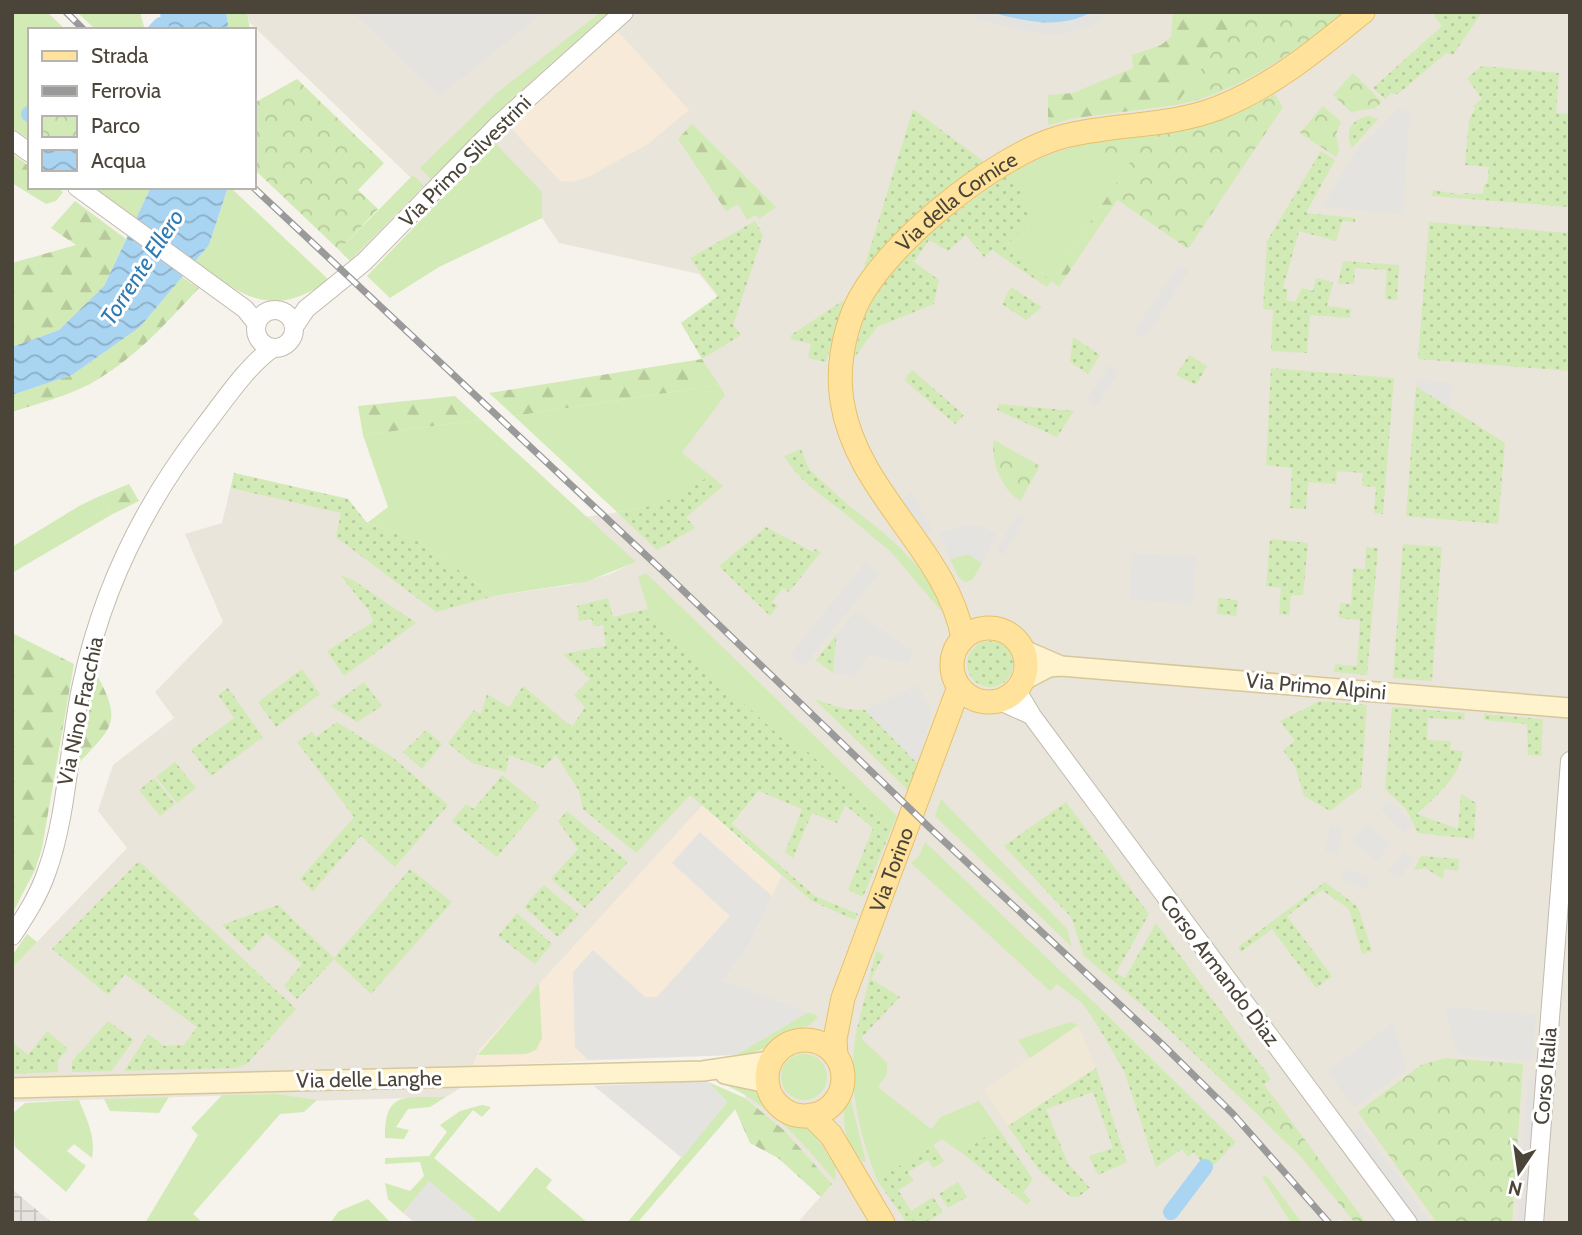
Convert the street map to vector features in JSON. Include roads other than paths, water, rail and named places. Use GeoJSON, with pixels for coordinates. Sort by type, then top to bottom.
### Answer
{"type":"FeatureCollection","features":[{"type":"Feature","properties":{"kind":"main road","name":"Via della Cornice"},"geometry":{"type":"LineString","coordinates":[[963,638],[945,588],[869,474],[845,416],[840,385],[843,349],[856,306],[872,279],[933,218],[988,173],[1020,153],[1069,136],[1170,120],[1219,108],[1284,72],[1363,12]]}},
{"type":"Feature","properties":{"kind":"main road","name":"Via della Cornice"},"geometry":{"type":"LineString","coordinates":[[945,588],[991,627]]}},
{"type":"Feature","properties":{"kind":"main road"},"geometry":{"type":"LineString","coordinates":[[991,627],[1011,634],[1024,650],[1027,670],[1005,693],[958,687],[952,673],[952,657],[963,638],[971,632],[991,627]]}},
{"type":"Feature","properties":{"kind":"main road","name":"Via Primo Alpini"},"geometry":{"type":"LineString","coordinates":[[1024,650],[1061,666]]}},
{"type":"Feature","properties":{"kind":"main road","name":"Via Primo Alpini"},"geometry":{"type":"LineString","coordinates":[[1005,693],[1049,667],[1061,666],[1570,708]]}},
{"type":"Feature","properties":{"kind":"main road","name":"Via Torino"},"geometry":{"type":"LineString","coordinates":[[846,1158],[833,1127],[833,1104],[843,1081],[836,1056],[835,1039],[843,998],[941,740],[958,687]]}},
{"type":"Feature","properties":{"kind":"main road","name":"Via Torino"},"geometry":{"type":"LineString","coordinates":[[941,740],[959,716],[1005,693]]}},
{"type":"Feature","properties":{"kind":"main road","name":"Via Torino"},"geometry":{"type":"LineString","coordinates":[[812,1040],[843,998]]}},
{"type":"Feature","properties":{"kind":"main road"},"geometry":{"type":"LineString","coordinates":[[833,1104],[811,1115],[799,1115],[778,1105],[769,1072],[775,1053],[792,1042],[812,1040],[836,1056]]}},
{"type":"Feature","properties":{"kind":"main road","name":"Via delle Langhe"},"geometry":{"type":"LineString","coordinates":[[12,1086],[703,1071],[769,1072]]}},
{"type":"Feature","properties":{"kind":"main road","name":"Via Torino"},"geometry":{"type":"LineString","coordinates":[[811,1115],[831,1135],[883,1223]]}},
{"type":"Feature","properties":{"kind":"street","name":"Via Primo Silvestrini"},"geometry":{"type":"LineString","coordinates":[[80,189],[273,327],[306,309],[356,269],[497,126],[624,12]]}},
{"type":"Feature","properties":{"kind":"street","name":"Via Nino Fracchia"},"geometry":{"type":"LineString","coordinates":[[14,932],[37,896],[52,856],[87,659],[118,570],[177,464],[256,363],[273,327]]}},
{"type":"Feature","properties":{"kind":"street","name":"Corso Armando Diaz"},"geometry":{"type":"LineString","coordinates":[[1005,693],[1012,704],[1032,716],[1408,1223]]}},
{"type":"Feature","properties":{"kind":"street","name":"Corso Italia"},"geometry":{"type":"LineString","coordinates":[[1534,1223],[1570,761]]}},
{"type":"Feature","properties":{"kind":"water"},"geometry":{"type":"Polygon","coordinates":[[[160,12],[226,12],[229,28],[162,28],[160,12]]]}},
{"type":"Feature","properties":{"kind":"water"},"geometry":{"type":"Polygon","coordinates":[[[990,12],[1091,12],[1067,21],[1042,22],[990,12]]]}},
{"type":"Feature","properties":{"kind":"water","name":"Torrente Ellero"},"geometry":{"type":"Polygon","coordinates":[[[150,189],[227,189],[209,245],[140,327],[72,375],[12,395],[12,347],[59,330],[104,286],[150,189]]]}},
{"type":"Feature","properties":{"kind":"waterway"},"geometry":{"type":"LineString","coordinates":[[158,28],[161,25]]}},
{"type":"Feature","properties":{"kind":"waterway"},"geometry":{"type":"LineString","coordinates":[[1171,1212],[1205,1167]]}},
{"type":"Feature","properties":{"kind":"railway"},"geometry":{"type":"LineString","coordinates":[[66,12],[82,28]]}},
{"type":"Feature","properties":{"kind":"railway"},"geometry":{"type":"LineString","coordinates":[[255,189],[1162,1044],[1233,1114],[1329,1223]]}}]}
